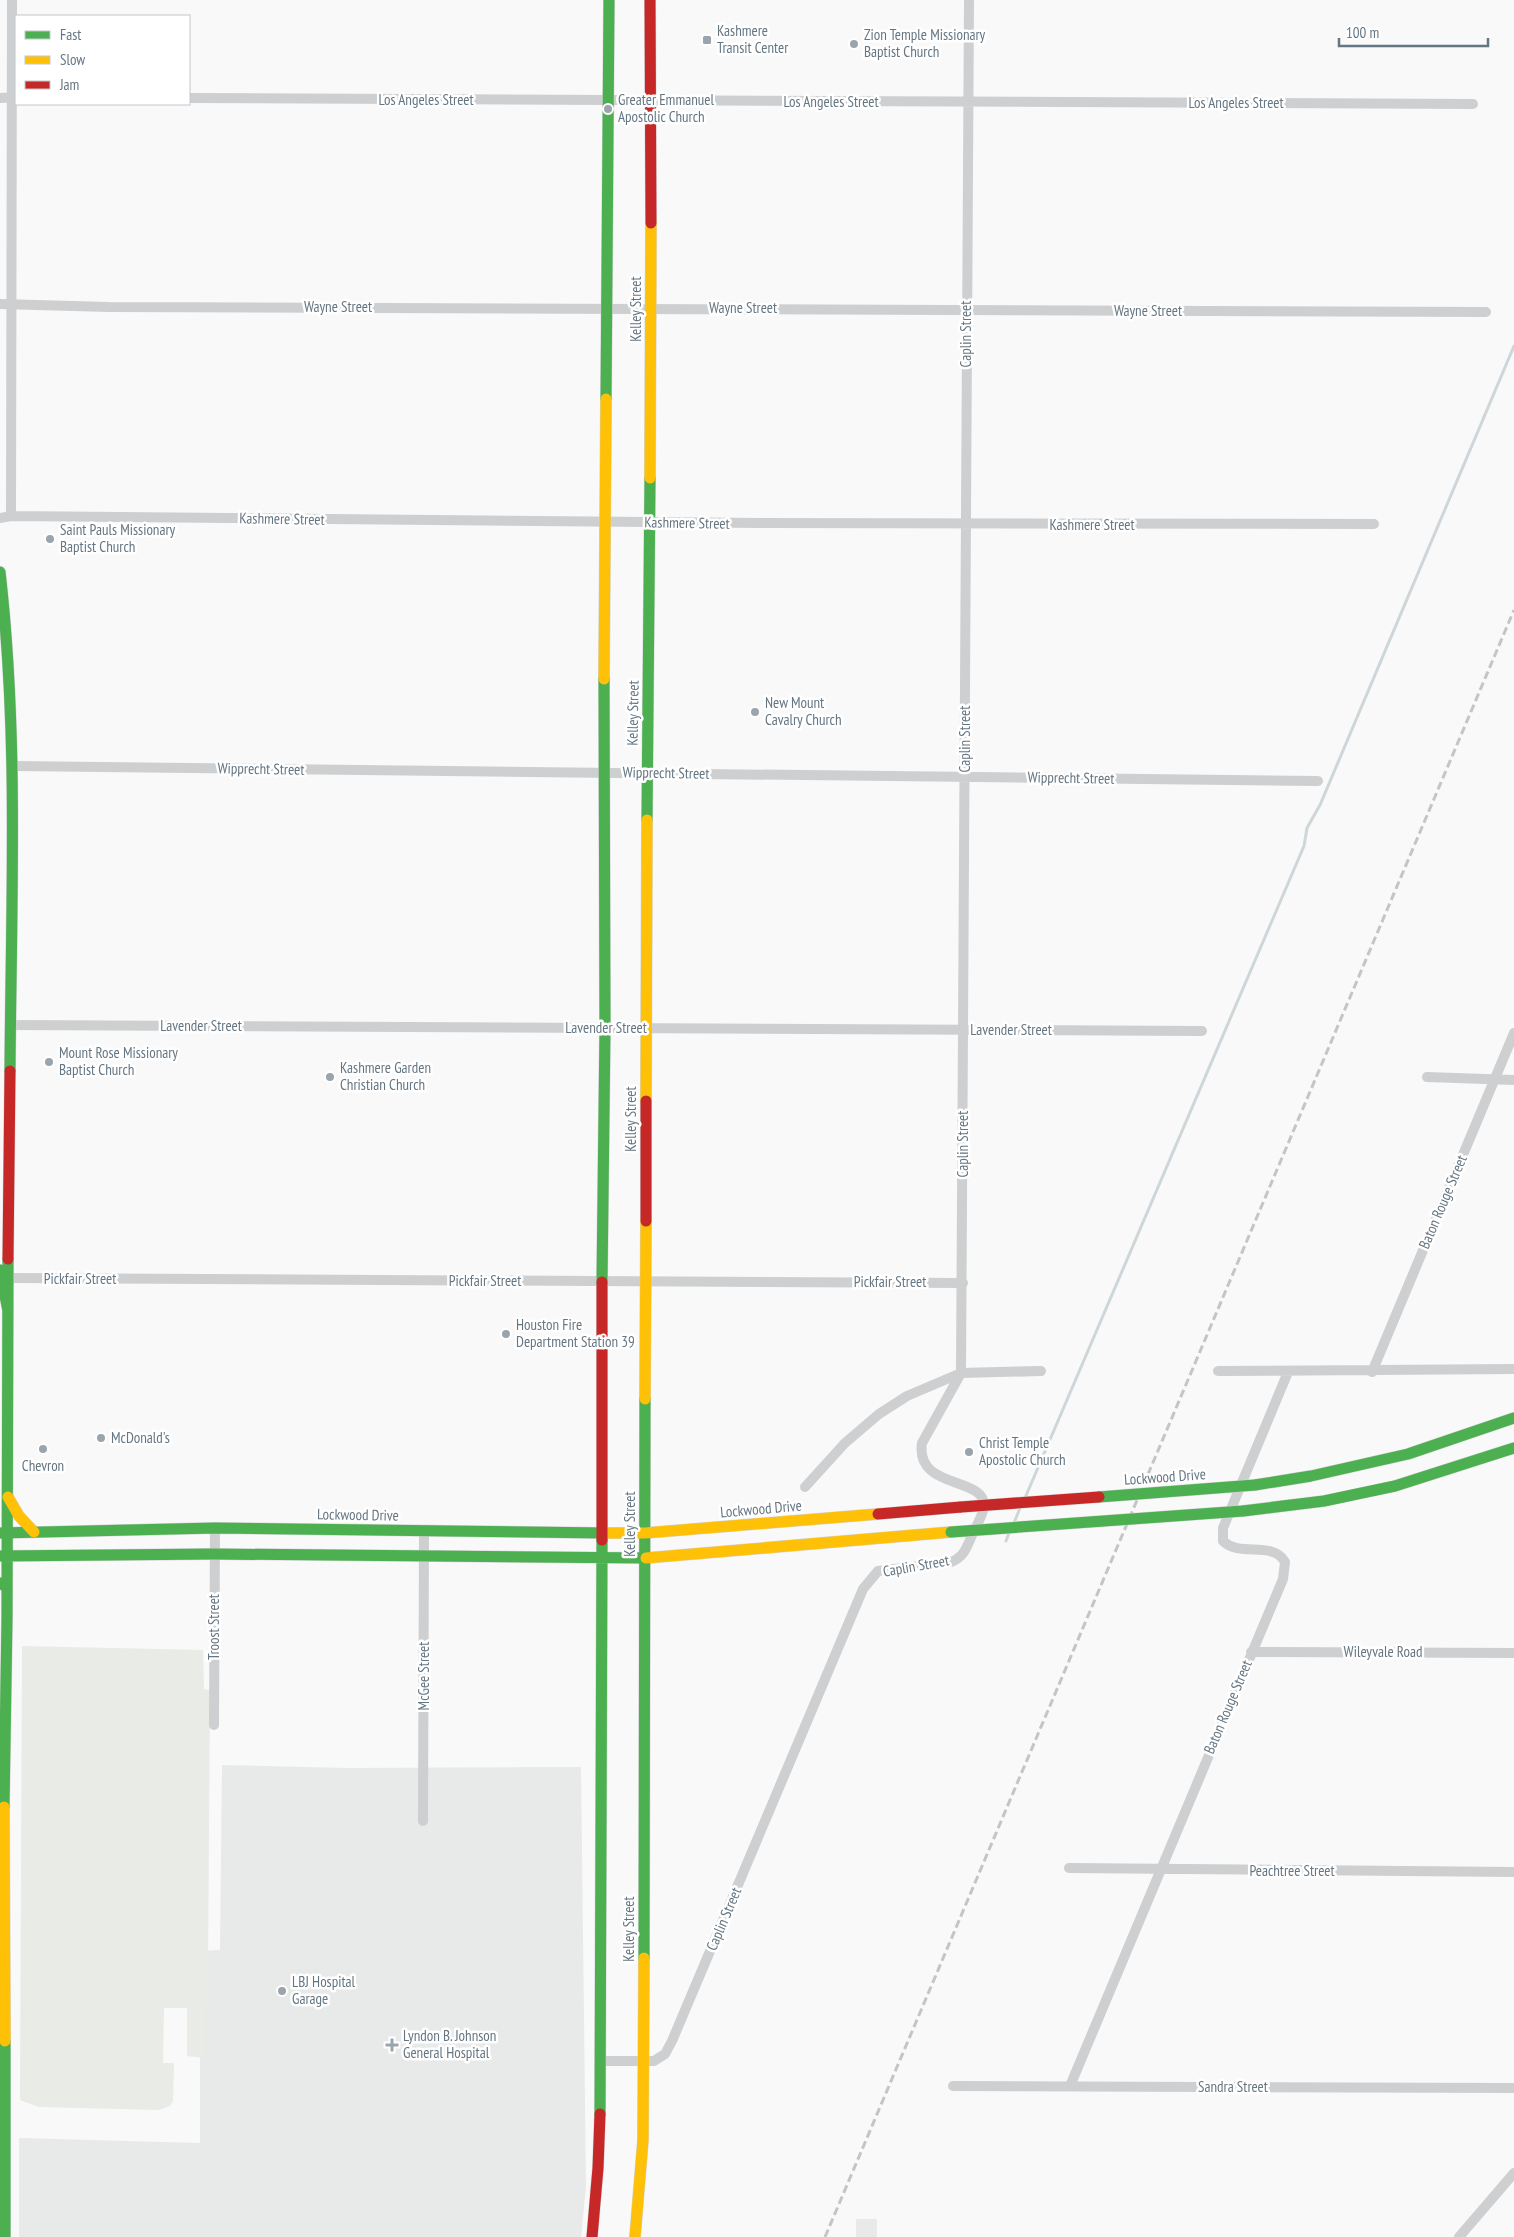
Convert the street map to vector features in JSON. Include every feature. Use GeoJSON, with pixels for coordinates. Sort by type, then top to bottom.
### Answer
{"type":"FeatureCollection","features":[{"type":"Feature","properties":{"kind":"main road","name":"Kelley Street"},"geometry":{"type":"LineString","coordinates":[[592,2237],[598,2168],[600,2061],[602,1281],[605,1028],[603,773],[607,522],[607,101],[609,0]]}},
{"type":"Feature","properties":{"kind":"main road","name":"Kelley Street"},"geometry":{"type":"LineString","coordinates":[[635,2237],[643,2140],[647,773],[651,308],[650,0]]}},
{"type":"Feature","properties":{"kind":"main road"},"geometry":{"type":"LineString","coordinates":[[0,572],[8,641],[13,766],[10,1024],[4,1274],[8,1311],[3,1533],[5,2237]]}},
{"type":"Feature","properties":{"kind":"main road","name":"Lockwood Drive"},"geometry":{"type":"LineString","coordinates":[[3,1533],[215,1528],[645,1533],[1255,1485],[1311,1476],[1408,1454],[1514,1418]]}},
{"type":"Feature","properties":{"kind":"main road"},"geometry":{"type":"LineString","coordinates":[[3,1556],[214,1554],[645,1558],[951,1532],[1243,1511],[1324,1501],[1395,1486],[1514,1448]]}},
{"type":"Feature","properties":{"kind":"main road"},"geometry":{"type":"LineString","coordinates":[[4,1489],[16,1512],[34,1532]]}},
{"type":"Feature","properties":{"kind":"main road"},"geometry":{"type":"LineString","coordinates":[[0,1804],[3,1792]]}},
{"type":"Feature","properties":{"kind":"street"},"geometry":{"type":"LineString","coordinates":[[11,516],[11,305],[14,97],[12,0]]}},
{"type":"Feature","properties":{"kind":"street","name":"Caplin Street"},"geometry":{"type":"LineString","coordinates":[[600,2061],[643,2062],[659,2059],[672,2041],[864,1589],[878,1571],[951,1562],[960,1558],[966,1551],[984,1509],[982,1499],[971,1490],[931,1472],[923,1462],[921,1449],[922,1443],[961,1373],[963,1283],[968,0]]}},
{"type":"Feature","properties":{"kind":"street"},"geometry":{"type":"LineString","coordinates":[[0,98],[14,97]]}},
{"type":"Feature","properties":{"kind":"street","name":"Los Angeles Street"},"geometry":{"type":"LineString","coordinates":[[190,98],[651,102],[1473,104]]}},
{"type":"Feature","properties":{"kind":"street","name":"Wayne Street"},"geometry":{"type":"LineString","coordinates":[[0,304],[1486,312]]}},
{"type":"Feature","properties":{"kind":"street","name":"Kashmere Street"},"geometry":{"type":"LineString","coordinates":[[0,518],[11,516],[966,525],[1374,524]]}},
{"type":"Feature","properties":{"kind":"street","name":"Wipprecht Street"},"geometry":{"type":"LineString","coordinates":[[13,766],[1318,781]]}},
{"type":"Feature","properties":{"kind":"street","name":"Lavender Street"},"geometry":{"type":"LineString","coordinates":[[10,1024],[1202,1031]]}},
{"type":"Feature","properties":{"kind":"street","name":"Baton Rouge Street"},"geometry":{"type":"LineString","coordinates":[[1372,1372],[1514,1033]]}},
{"type":"Feature","properties":{"kind":"street"},"geometry":{"type":"LineString","coordinates":[[1427,1077],[1514,1080]]}},
{"type":"Feature","properties":{"kind":"street","name":"Pickfair Street"},"geometry":{"type":"LineString","coordinates":[[4,1274],[963,1283]]}},
{"type":"Feature","properties":{"kind":"street"},"geometry":{"type":"LineString","coordinates":[[1218,1371],[1372,1372],[1514,1369]]}},
{"type":"Feature","properties":{"kind":"street","name":"Lockwood Drive"},"geometry":{"type":"LineString","coordinates":[[806,1488],[845,1442],[879,1414],[907,1396],[961,1373],[1041,1371]]}},
{"type":"Feature","properties":{"kind":"street","name":"Baton Rouge Street"},"geometry":{"type":"LineString","coordinates":[[1070,2086],[1282,1579],[1286,1562],[1281,1554],[1274,1551],[1230,1548],[1223,1541],[1223,1528],[1288,1372]]}},
{"type":"Feature","properties":{"kind":"street","name":"Troost Street"},"geometry":{"type":"LineString","coordinates":[[214,1725],[215,1528]]}},
{"type":"Feature","properties":{"kind":"street","name":"McGee Street"},"geometry":{"type":"LineString","coordinates":[[423,1821],[424,1531]]}},
{"type":"Feature","properties":{"kind":"street","name":"Wileyvale Road"},"geometry":{"type":"LineString","coordinates":[[1251,1652],[1514,1653]]}},
{"type":"Feature","properties":{"kind":"street","name":"Peachtree Street"},"geometry":{"type":"LineString","coordinates":[[1069,1868],[1159,1871],[1514,1872]]}},
{"type":"Feature","properties":{"kind":"street","name":"Sandra Street"},"geometry":{"type":"LineString","coordinates":[[953,2086],[1514,2088]]}},
{"type":"Feature","properties":{"kind":"street"},"geometry":{"type":"LineString","coordinates":[[1459,2237],[1514,2172]]}},
{"type":"Feature","properties":{"kind":"shaded area"},"geometry":{"type":"Polygon","coordinates":[[[22,1646],[203,1650],[204,1689],[210,1690],[208,1973],[204,2058],[187,2056],[187,2008],[164,2008],[163,2063],[174,2063],[173,2101],[170,2106],[159,2110],[39,2107],[20,2100],[22,1646]]]}},
{"type":"Feature","properties":{"kind":"shaded area","name":"Lyndon B. Johnson General Hospital"},"geometry":{"type":"Polygon","coordinates":[[[222,1765],[347,1768],[581,1767],[586,2186],[581,2237],[19,2237],[19,2138],[200,2143],[200,1951],[220,1950],[222,1765]]]}},
{"type":"Feature","properties":{"kind":"shaded area"},"geometry":{"type":"Polygon","coordinates":[[[856,2219],[877,2219],[877,2237],[856,2237],[856,2219]]]}},
{"type":"Feature","properties":{"kind":"waterway"},"geometry":{"type":"LineString","coordinates":[[1025,1498],[1304,846],[1307,828],[1320,805],[1514,346]]}},
{"type":"Feature","properties":{"kind":"waterway"},"geometry":{"type":"LineString","coordinates":[[1014,1523],[1020,1508]]}},
{"type":"Feature","properties":{"kind":"waterway"},"geometry":{"type":"LineString","coordinates":[[1006,1541],[1009,1533]]}},
{"type":"Feature","properties":{"kind":"railway"},"geometry":{"type":"LineString","coordinates":[[825,2237],[1514,610]]}},
{"type":"Feature","properties":{"kind":"traffic: fast"},"geometry":{"type":"LineString","coordinates":[[606,399],[609,0]]}},
{"type":"Feature","properties":{"kind":"traffic: fast"},"geometry":{"type":"LineString","coordinates":[[647,820],[650,478]]}},
{"type":"Feature","properties":{"kind":"traffic: fast"},"geometry":{"type":"LineString","coordinates":[[0,572],[6,634],[12,759],[10,1071]]}},
{"type":"Feature","properties":{"kind":"traffic: fast"},"geometry":{"type":"LineString","coordinates":[[602,1282],[605,1028],[604,679]]}},
{"type":"Feature","properties":{"kind":"traffic: fast"},"geometry":{"type":"LineString","coordinates":[[4,1807],[7,1619],[8,1259]]}},
{"type":"Feature","properties":{"kind":"traffic: fast"},"geometry":{"type":"LineString","coordinates":[[0,1270],[8,1311]]}},
{"type":"Feature","properties":{"kind":"traffic: fast"},"geometry":{"type":"LineString","coordinates":[[644,1958],[645,1399]]}},
{"type":"Feature","properties":{"kind":"traffic: fast"},"geometry":{"type":"LineString","coordinates":[[1255,1485],[1311,1476],[1408,1454],[1514,1418]]}},
{"type":"Feature","properties":{"kind":"traffic: fast"},"geometry":{"type":"LineString","coordinates":[[1243,1511],[1324,1501],[1395,1486],[1514,1448]]}},
{"type":"Feature","properties":{"kind":"traffic: fast"},"geometry":{"type":"LineString","coordinates":[[1099,1497],[1255,1485]]}},
{"type":"Feature","properties":{"kind":"traffic: fast"},"geometry":{"type":"LineString","coordinates":[[951,1532],[1243,1511]]}},
{"type":"Feature","properties":{"kind":"traffic: fast"},"geometry":{"type":"LineString","coordinates":[[0,1533],[215,1528],[605,1533]]}},
{"type":"Feature","properties":{"kind":"traffic: fast"},"geometry":{"type":"LineString","coordinates":[[600,2114],[602,1540]]}},
{"type":"Feature","properties":{"kind":"traffic: fast"},"geometry":{"type":"LineString","coordinates":[[0,1556],[214,1554],[646,1558]]}},
{"type":"Feature","properties":{"kind":"traffic: fast"},"geometry":{"type":"LineString","coordinates":[[0,1583],[6,1587]]}},
{"type":"Feature","properties":{"kind":"traffic: fast"},"geometry":{"type":"LineString","coordinates":[[0,1804],[3,1792]]}},
{"type":"Feature","properties":{"kind":"traffic: fast"},"geometry":{"type":"LineString","coordinates":[[5,2041],[5,2237]]}},
{"type":"Feature","properties":{"kind":"traffic: slow"},"geometry":{"type":"LineString","coordinates":[[650,478],[651,223]]}},
{"type":"Feature","properties":{"kind":"traffic: slow"},"geometry":{"type":"LineString","coordinates":[[604,679],[606,399]]}},
{"type":"Feature","properties":{"kind":"traffic: slow"},"geometry":{"type":"LineString","coordinates":[[646,1101],[647,820]]}},
{"type":"Feature","properties":{"kind":"traffic: slow"},"geometry":{"type":"LineString","coordinates":[[645,1399],[646,1221]]}},
{"type":"Feature","properties":{"kind":"traffic: slow"},"geometry":{"type":"LineString","coordinates":[[8,1497],[19,1516],[34,1532]]}},
{"type":"Feature","properties":{"kind":"traffic: slow"},"geometry":{"type":"LineString","coordinates":[[605,1533],[645,1533],[878,1514]]}},
{"type":"Feature","properties":{"kind":"traffic: slow"},"geometry":{"type":"LineString","coordinates":[[646,1558],[951,1532]]}},
{"type":"Feature","properties":{"kind":"traffic: slow"},"geometry":{"type":"LineString","coordinates":[[4,1807],[5,2041]]}},
{"type":"Feature","properties":{"kind":"traffic: slow"},"geometry":{"type":"LineString","coordinates":[[635,2237],[643,2140],[644,1958]]}},
{"type":"Feature","properties":{"kind":"traffic: jam"},"geometry":{"type":"LineString","coordinates":[[650,0],[651,223]]}},
{"type":"Feature","properties":{"kind":"traffic: jam"},"geometry":{"type":"LineString","coordinates":[[8,1259],[10,1071]]}},
{"type":"Feature","properties":{"kind":"traffic: jam"},"geometry":{"type":"LineString","coordinates":[[646,1101],[646,1221]]}},
{"type":"Feature","properties":{"kind":"traffic: jam"},"geometry":{"type":"LineString","coordinates":[[602,1282],[602,1540]]}},
{"type":"Feature","properties":{"kind":"traffic: jam"},"geometry":{"type":"LineString","coordinates":[[961,1507],[1099,1497]]}},
{"type":"Feature","properties":{"kind":"traffic: jam"},"geometry":{"type":"LineString","coordinates":[[878,1514],[961,1507]]}},
{"type":"Feature","properties":{"kind":"traffic: jam"},"geometry":{"type":"LineString","coordinates":[[592,2237],[598,2168],[600,2114]]}},
{"type":"Feature","properties":{"kind":"place","name":"Kashmere Transit Center"},"geometry":{"type":"Point","coordinates":[707,40]}},
{"type":"Feature","properties":{"kind":"place","name":"Zion Temple Missionary Baptist Church"},"geometry":{"type":"Point","coordinates":[854,44]}},
{"type":"Feature","properties":{"kind":"place","name":"Greater Emmanuel Apostolic Church"},"geometry":{"type":"Point","coordinates":[608,109]}},
{"type":"Feature","properties":{"kind":"place","name":"Saint Pauls Missionary Baptist Church"},"geometry":{"type":"Point","coordinates":[50,539]}},
{"type":"Feature","properties":{"kind":"place","name":"New Mount Cavalry Church"},"geometry":{"type":"Point","coordinates":[755,712]}},
{"type":"Feature","properties":{"kind":"place","name":"Mount Rose Missionary Baptist Church"},"geometry":{"type":"Point","coordinates":[49,1062]}},
{"type":"Feature","properties":{"kind":"place","name":"Kashmere Garden Christian Church"},"geometry":{"type":"Point","coordinates":[330,1077]}},
{"type":"Feature","properties":{"kind":"place","name":"Houston Fire Department Station 39"},"geometry":{"type":"Point","coordinates":[506,1334]}},
{"type":"Feature","properties":{"kind":"place","name":"McDonald's"},"geometry":{"type":"Point","coordinates":[101,1438]}},
{"type":"Feature","properties":{"kind":"place","name":"Chevron"},"geometry":{"type":"Point","coordinates":[43,1449]}},
{"type":"Feature","properties":{"kind":"place","name":"Christ Temple Apostolic Church"},"geometry":{"type":"Point","coordinates":[969,1452]}},
{"type":"Feature","properties":{"kind":"place","name":"LBJ Hospital Garage"},"geometry":{"type":"Point","coordinates":[282,1991]}},
{"type":"Feature","properties":{"kind":"place","name":"Lyndon B. Johnson General Hospital"},"geometry":{"type":"Point","coordinates":[392,2045]}}]}
